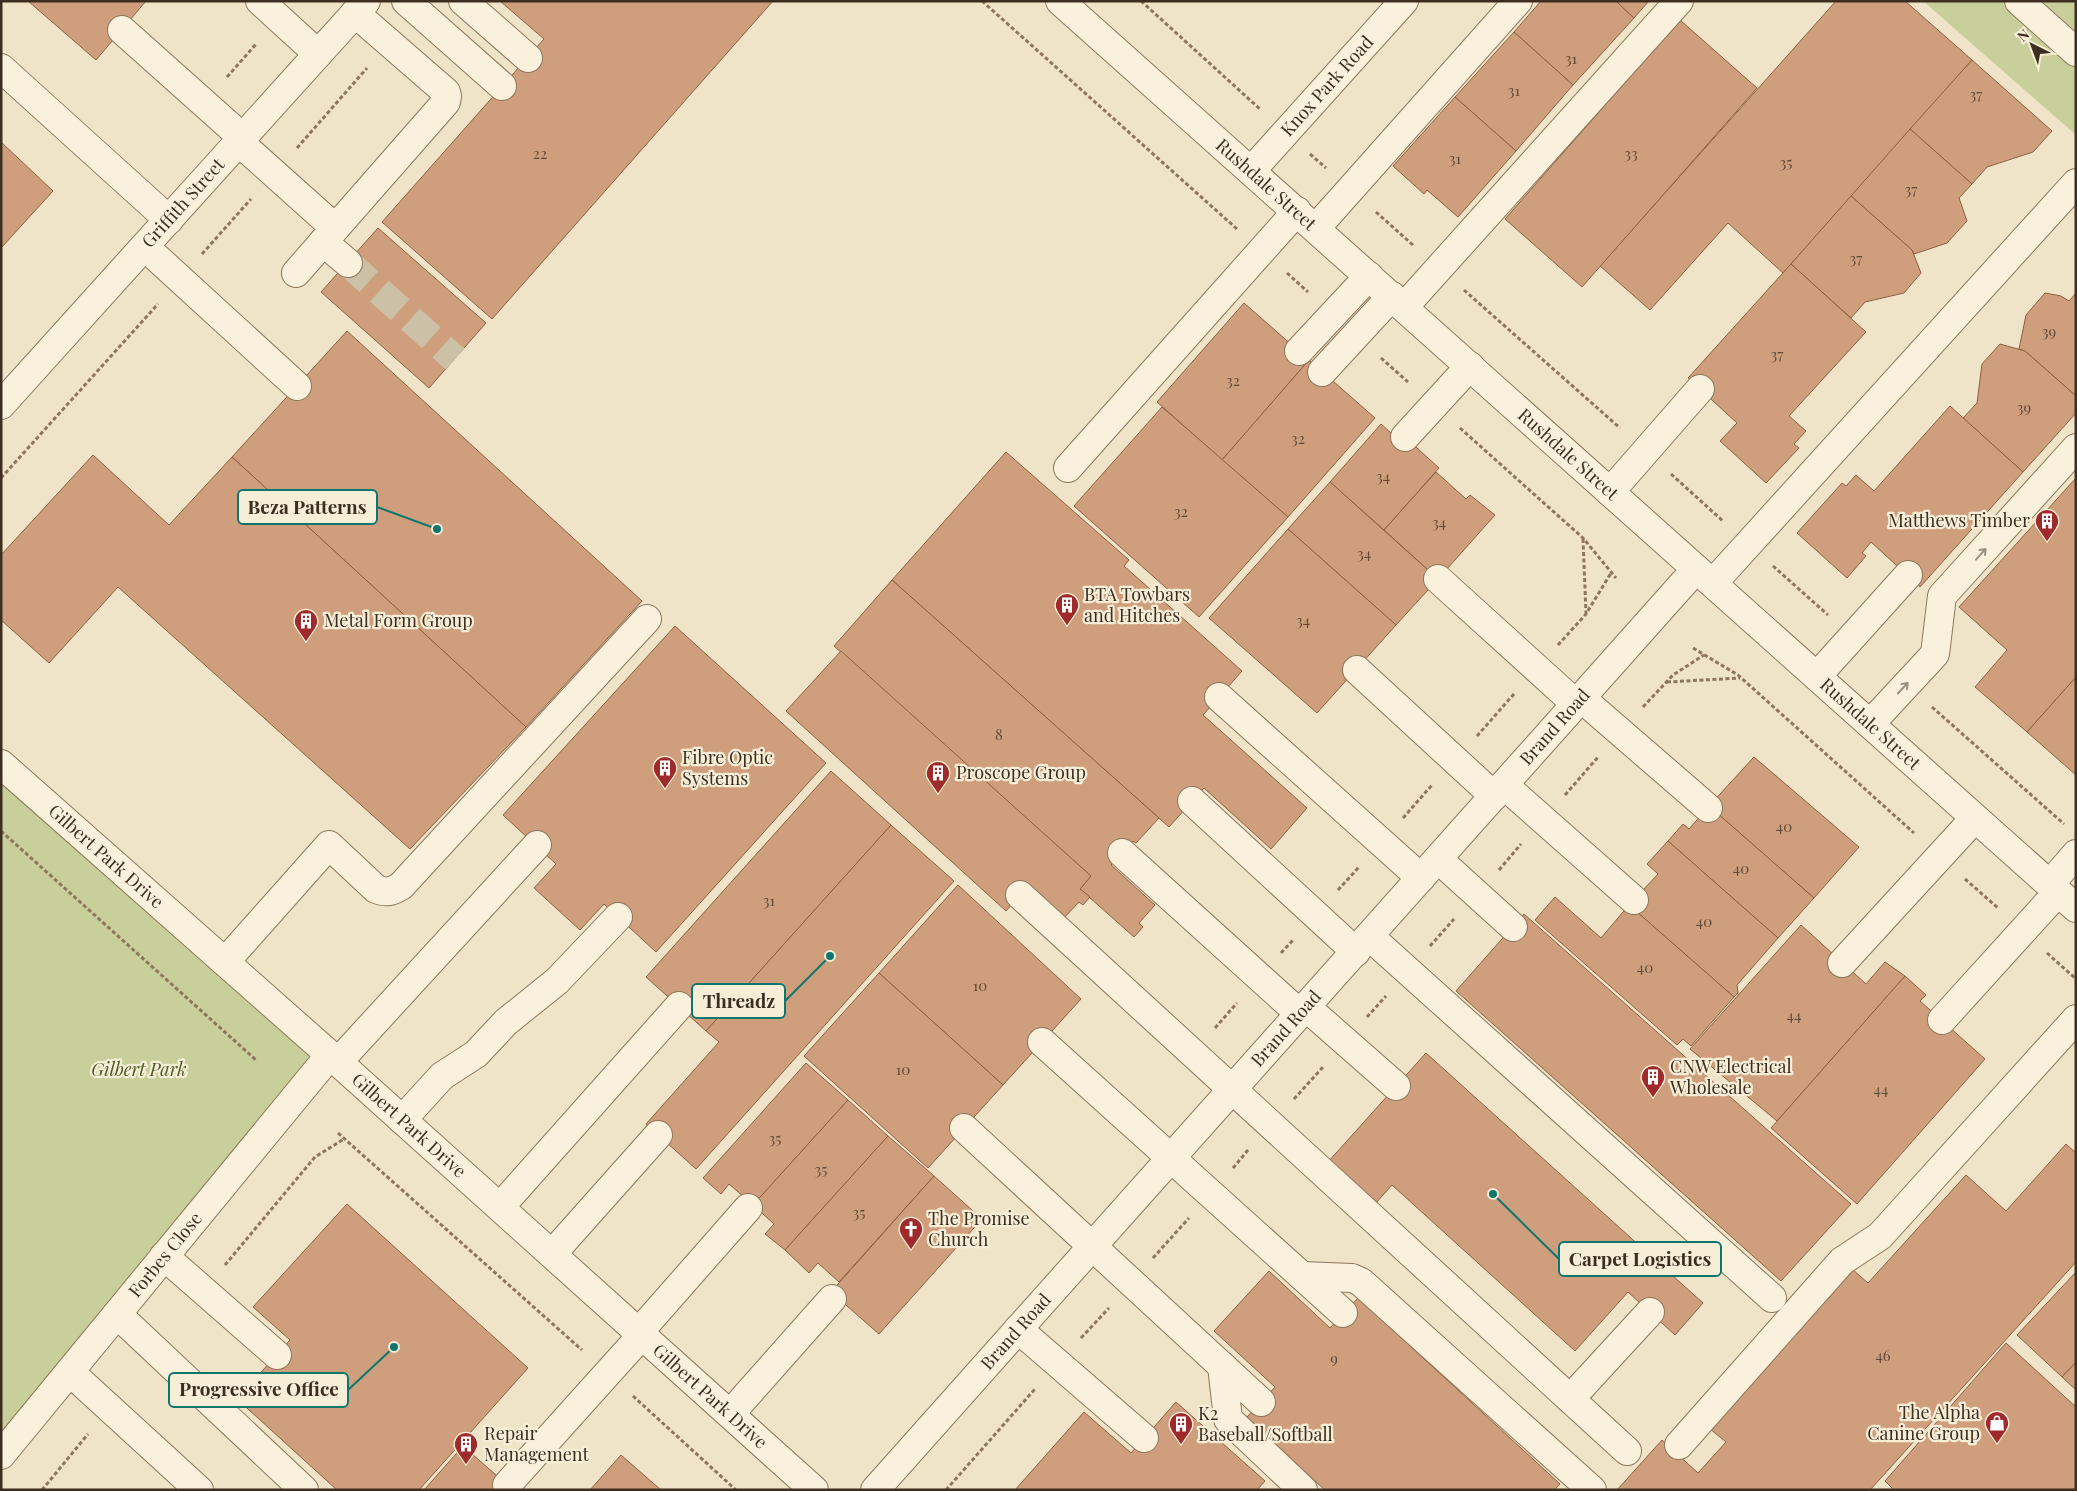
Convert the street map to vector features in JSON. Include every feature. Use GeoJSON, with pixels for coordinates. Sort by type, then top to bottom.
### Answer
{"type":"FeatureCollection","features":[{"type":"Feature","properties":{"kind":"street"},"geometry":{"type":"LineString","coordinates":[[406,1],[502,86]]}},
{"type":"Feature","properties":{"kind":"street"},"geometry":{"type":"LineString","coordinates":[[464,1],[528,58]]}},
{"type":"Feature","properties":{"kind":"street","name":"Rushdale Street"},"geometry":{"type":"LineString","coordinates":[[1060,1],[2061,895]]}},
{"type":"Feature","properties":{"kind":"street","name":"Knox Park Road"},"geometry":{"type":"LineString","coordinates":[[1251,170],[1404,1]]}},
{"type":"Feature","properties":{"kind":"street"},"geometry":{"type":"LineString","coordinates":[[1068,468],[1262,251],[1350,189],[1518,1]]}},
{"type":"Feature","properties":{"kind":"street"},"geometry":{"type":"LineString","coordinates":[[1322,372],[1356,336],[1439,268],[1678,1]]}},
{"type":"Feature","properties":{"kind":"street"},"geometry":{"type":"LineString","coordinates":[[2019,1],[2076,52]]}},
{"type":"Feature","properties":{"kind":"street"},"geometry":{"type":"LineString","coordinates":[[296,272],[447,98],[446,92],[390,43],[360,7]]}},
{"type":"Feature","properties":{"kind":"street","name":"Griffith Street"},"geometry":{"type":"LineString","coordinates":[[1,405],[360,7]]}},
{"type":"Feature","properties":{"kind":"street"},"geometry":{"type":"LineString","coordinates":[[269,10],[318,54]]}},
{"type":"Feature","properties":{"kind":"street"},"geometry":{"type":"LineString","coordinates":[[122,30],[204,103],[274,174],[329,235],[348,263]]}},
{"type":"Feature","properties":{"kind":"street"},"geometry":{"type":"LineString","coordinates":[[1,68],[169,220]]}},
{"type":"Feature","properties":{"kind":"street","name":"Brand Road"},"geometry":{"type":"LineString","coordinates":[[875,1490],[1579,701],[1704,576],[1748,544],[2076,183]]}},
{"type":"Feature","properties":{"kind":"street"},"geometry":{"type":"LineString","coordinates":[[145,247],[297,386]]}},
{"type":"Feature","properties":{"kind":"street"},"geometry":{"type":"LineString","coordinates":[[1299,352],[1369,276]]}},
{"type":"Feature","properties":{"kind":"street"},"geometry":{"type":"LineString","coordinates":[[1405,437],[1470,366]]}},
{"type":"Feature","properties":{"kind":"street"},"geometry":{"type":"LineString","coordinates":[[1610,492],[1700,389]]}},
{"type":"Feature","properties":{"kind":"street"},"geometry":{"type":"LineString","coordinates":[[1870,724],[1935,654],[1942,596],[2076,448]]}},
{"type":"Feature","properties":{"kind":"street"},"geometry":{"type":"LineString","coordinates":[[1817,676],[1908,575]]}},
{"type":"Feature","properties":{"kind":"street"},"geometry":{"type":"LineString","coordinates":[[1438,579],[1579,701],[1708,808]]}},
{"type":"Feature","properties":{"kind":"street"},"geometry":{"type":"LineString","coordinates":[[224,962],[329,845],[376,889],[385,893],[401,886],[647,618]]}},
{"type":"Feature","properties":{"kind":"street"},"geometry":{"type":"LineString","coordinates":[[1357,670],[1499,790],[1634,900]]}},
{"type":"Feature","properties":{"kind":"street"},"geometry":{"type":"LineString","coordinates":[[1219,697],[1429,868],[1513,927]]}},
{"type":"Feature","properties":{"kind":"street","name":"Gilbert Park Drive"},"geometry":{"type":"LineString","coordinates":[[1,764],[500,1207],[814,1490]]}},
{"type":"Feature","properties":{"kind":"street"},"geometry":{"type":"LineString","coordinates":[[1192,801],[1362,944],[1772,1298]]}},
{"type":"Feature","properties":{"kind":"street"},"geometry":{"type":"LineString","coordinates":[[1842,963],[1975,818]]}},
{"type":"Feature","properties":{"kind":"street","name":"Forbes Close"},"geometry":{"type":"LineString","coordinates":[[1,1455],[164,1256],[334,1059],[537,846]]}},
{"type":"Feature","properties":{"kind":"street"},"geometry":{"type":"LineString","coordinates":[[1122,853],[1303,1010],[1396,1086]]}},
{"type":"Feature","properties":{"kind":"street"},"geometry":{"type":"LineString","coordinates":[[1942,1020],[2023,930],[2061,895],[2076,854]]}},
{"type":"Feature","properties":{"kind":"street"},"geometry":{"type":"LineString","coordinates":[[1020,895],[1627,1450]]}},
{"type":"Feature","properties":{"kind":"street"},"geometry":{"type":"LineString","coordinates":[[402,1120],[442,1076],[476,1054],[501,1027],[557,982],[618,917]]}},
{"type":"Feature","properties":{"kind":"street"},"geometry":{"type":"LineString","coordinates":[[500,1207],[679,1006]]}},
{"type":"Feature","properties":{"kind":"street"},"geometry":{"type":"LineString","coordinates":[[1679,1445],[1842,1261],[1880,1236],[2076,1018]]}},
{"type":"Feature","properties":{"kind":"street"},"geometry":{"type":"LineString","coordinates":[[1042,1042],[1343,1313]]}},
{"type":"Feature","properties":{"kind":"street"},"geometry":{"type":"LineString","coordinates":[[964,1128],[1262,1402]]}},
{"type":"Feature","properties":{"kind":"street"},"geometry":{"type":"LineString","coordinates":[[552,1254],[658,1135]]}},
{"type":"Feature","properties":{"kind":"street"},"geometry":{"type":"LineString","coordinates":[[507,1485],[608,1373],[748,1208]]}},
{"type":"Feature","properties":{"kind":"street"},"geometry":{"type":"LineString","coordinates":[[164,1256],[277,1355]]}},
{"type":"Feature","properties":{"kind":"street"},"geometry":{"type":"LineString","coordinates":[[1302,1276],[1352,1278],[1361,1282],[1592,1490]]}},
{"type":"Feature","properties":{"kind":"street"},"geometry":{"type":"LineString","coordinates":[[730,1414],[832,1299]]}},
{"type":"Feature","properties":{"kind":"street"},"geometry":{"type":"LineString","coordinates":[[1570,1399],[1650,1312]]}},
{"type":"Feature","properties":{"kind":"street"},"geometry":{"type":"LineString","coordinates":[[117,1314],[304,1490]]}},
{"type":"Feature","properties":{"kind":"street"},"geometry":{"type":"LineString","coordinates":[[1018,1329],[1144,1438]]}},
{"type":"Feature","properties":{"kind":"street"},"geometry":{"type":"LineString","coordinates":[[1222,1366],[1228,1420],[1303,1490]]}},
{"type":"Feature","properties":{"kind":"street"},"geometry":{"type":"LineString","coordinates":[[70,1372],[199,1490]]}},
{"type":"Feature","properties":{"kind":"path"},"geometry":{"type":"LineString","coordinates":[[982,1],[1333,315]]}},
{"type":"Feature","properties":{"kind":"path"},"geometry":{"type":"LineString","coordinates":[[1140,1],[1267,115]]}},
{"type":"Feature","properties":{"kind":"path"},"geometry":{"type":"LineString","coordinates":[[204,103],[269,10]]}},
{"type":"Feature","properties":{"kind":"path"},"geometry":{"type":"LineString","coordinates":[[1,478],[390,43]]}},
{"type":"Feature","properties":{"kind":"path"},"geometry":{"type":"LineString","coordinates":[[1306,150],[1853,636]]}},
{"type":"Feature","properties":{"kind":"path"},"geometry":{"type":"LineString","coordinates":[[1356,336],[1583,538],[1616,578]]}},
{"type":"Feature","properties":{"kind":"path"},"geometry":{"type":"LineString","coordinates":[[1583,538],[1586,614]]}},
{"type":"Feature","properties":{"kind":"path"},"geometry":{"type":"LineString","coordinates":[[1693,648],[1740,678],[2023,930],[2076,980]]}},
{"type":"Feature","properties":{"kind":"path"},"geometry":{"type":"LineString","coordinates":[[1666,682],[1740,678]]}},
{"type":"Feature","properties":{"kind":"path"},"geometry":{"type":"LineString","coordinates":[[1907,684],[2068,828]]}},
{"type":"Feature","properties":{"kind":"path"},"geometry":{"type":"LineString","coordinates":[[1,832],[256,1060]]}},
{"type":"Feature","properties":{"kind":"path"},"geometry":{"type":"LineString","coordinates":[[338,1133],[608,1373],[736,1490]]}},
{"type":"Feature","properties":{"kind":"green space"},"geometry":{"type":"Polygon","coordinates":[[[1923,1],[2076,1],[2076,135],[1923,1]]]}},
{"type":"Feature","properties":{"kind":"green space","name":"Gilbert Park"},"geometry":{"type":"Polygon","coordinates":[[[1,764],[330,1055],[1,1455],[1,764]]]}},
{"type":"Feature","properties":{"kind":"building"},"geometry":{"type":"Polygon","coordinates":[[[28,1],[146,1],[96,60],[28,1]]]}},
{"type":"Feature","properties":{"kind":"building"},"geometry":{"type":"Polygon","coordinates":[[[500,1],[773,1],[492,319],[382,222],[544,39],[500,1]]]}},
{"type":"Feature","properties":{"kind":"building"},"geometry":{"type":"Polygon","coordinates":[[[1541,1],[1616,1],[1634,18],[1573,85],[1514,32],[1541,1]]]}},
{"type":"Feature","properties":{"kind":"building"},"geometry":{"type":"Polygon","coordinates":[[[1616,1],[1649,1],[1634,18],[1616,1]]]}},
{"type":"Feature","properties":{"kind":"building"},"geometry":{"type":"Polygon","coordinates":[[[1836,1],[1905,1],[1972,60],[1783,273],[1728,223],[1650,310],[1600,266],[1836,1]]]}},
{"type":"Feature","properties":{"kind":"building"},"geometry":{"type":"Polygon","coordinates":[[[1680,20],[1757,88],[1582,287],[1505,219],[1680,20]]]}},
{"type":"Feature","properties":{"kind":"building"},"geometry":{"type":"Polygon","coordinates":[[[1514,32],[1573,85],[1516,151],[1455,97],[1514,32]]]}},
{"type":"Feature","properties":{"kind":"building"},"geometry":{"type":"Polygon","coordinates":[[[1972,60],[2052,131],[2033,152],[1987,167],[1972,184],[1910,129],[1972,60]]]}},
{"type":"Feature","properties":{"kind":"building"},"geometry":{"type":"Polygon","coordinates":[[[1455,97],[1516,151],[1458,217],[1427,190],[1424,194],[1393,166],[1455,97]]]}},
{"type":"Feature","properties":{"kind":"building"},"geometry":{"type":"Polygon","coordinates":[[[1910,129],[1972,184],[1959,198],[1967,221],[1947,243],[1914,254],[1912,250],[1851,196],[1910,129]]]}},
{"type":"Feature","properties":{"kind":"building"},"geometry":{"type":"Polygon","coordinates":[[[1,142],[53,191],[1,248],[1,142]]]}},
{"type":"Feature","properties":{"kind":"building"},"geometry":{"type":"Polygon","coordinates":[[[1851,196],[1912,250],[1921,273],[1904,293],[1865,302],[1851,318],[1791,264],[1851,196]]]}},
{"type":"Feature","properties":{"kind":"building"},"geometry":{"type":"Polygon","coordinates":[[[378,228],[486,323],[429,388],[321,292],[378,228]]]}},
{"type":"Feature","properties":{"kind":"building"},"geometry":{"type":"Polygon","coordinates":[[[1791,264],[1866,332],[1789,416],[1806,431],[1794,444],[1799,448],[1766,483],[1720,441],[1737,423],[1688,378],[1791,264]]]}},
{"type":"Feature","properties":{"kind":"building"},"geometry":{"type":"Polygon","coordinates":[[[2045,293],[2061,296],[2069,301],[2076,293],[2076,396],[2025,351],[2019,349],[2026,315],[2045,293]]]}},
{"type":"Feature","properties":{"kind":"building"},"geometry":{"type":"Polygon","coordinates":[[[1244,303],[1309,360],[1222,460],[1157,402],[1244,303]]]}},
{"type":"Feature","properties":{"kind":"building"},"geometry":{"type":"Polygon","coordinates":[[[347,331],[642,601],[526,727],[232,457],[347,331]]]}},
{"type":"Feature","properties":{"kind":"building"},"geometry":{"type":"Polygon","coordinates":[[[2000,344],[2025,351],[2076,396],[2076,413],[2023,472],[1963,418],[1977,403],[1982,364],[2000,344]]]}},
{"type":"Feature","properties":{"kind":"building"},"geometry":{"type":"Polygon","coordinates":[[[1309,360],[1375,418],[1288,517],[1222,460],[1309,360]]]}},
{"type":"Feature","properties":{"kind":"building"},"geometry":{"type":"Polygon","coordinates":[[[1950,406],[2023,472],[1920,587],[1871,542],[1862,553],[1866,556],[1847,578],[1797,533],[1842,483],[1846,486],[1856,475],[1874,491],[1950,406]]]}},
{"type":"Feature","properties":{"kind":"building"},"geometry":{"type":"Polygon","coordinates":[[[1162,407],[1288,517],[1199,617],[1074,506],[1162,407]]]}},
{"type":"Feature","properties":{"kind":"building"},"geometry":{"type":"Polygon","coordinates":[[[1381,424],[1391,433],[1395,428],[1439,468],[1384,530],[1330,482],[1381,424]]]}},
{"type":"Feature","properties":{"kind":"building","name":"BTA Towbars and Hitches"},"geometry":{"type":"Polygon","coordinates":[[[1006,452],[1129,560],[1124,566],[1242,671],[1203,715],[1307,808],[1271,849],[1204,788],[1169,827],[892,580],[1006,452]]]}},
{"type":"Feature","properties":{"kind":"building","name":"Metal Form Group"},"geometry":{"type":"Polygon","coordinates":[[[93,455],[169,525],[232,457],[526,727],[410,849],[118,587],[49,663],[1,620],[1,555],[93,455]]]}},
{"type":"Feature","properties":{"kind":"building"},"geometry":{"type":"Polygon","coordinates":[[[1436,472],[1466,499],[1470,495],[1495,515],[1438,579],[1384,530],[1436,472]]]}},
{"type":"Feature","properties":{"kind":"building","name":"Matthews Timber"},"geometry":{"type":"Polygon","coordinates":[[[2076,478],[2076,677],[2027,732],[1975,687],[2007,650],[1959,607],[2076,478]]]}},
{"type":"Feature","properties":{"kind":"building"},"geometry":{"type":"Polygon","coordinates":[[[1330,482],[1438,579],[1396,625],[1288,529],[1330,482]]]}},
{"type":"Feature","properties":{"kind":"building"},"geometry":{"type":"Polygon","coordinates":[[[1288,529],[1396,625],[1317,713],[1209,618],[1288,529]]]}},
{"type":"Feature","properties":{"kind":"building"},"geometry":{"type":"Polygon","coordinates":[[[892,580],[1159,818],[1136,843],[1133,841],[1111,865],[1155,905],[1139,923],[1143,927],[1134,937],[1080,889],[1091,876],[834,646],[892,580]]]}},
{"type":"Feature","properties":{"kind":"building","name":"Fibre Optic Systems"},"geometry":{"type":"Polygon","coordinates":[[[675,626],[826,763],[656,952],[604,904],[580,930],[534,888],[556,864],[503,815],[675,626]]]}},
{"type":"Feature","properties":{"kind":"building","name":"Proscope Group"},"geometry":{"type":"Polygon","coordinates":[[[841,651],[1091,876],[1080,889],[1090,897],[1083,905],[1079,902],[1061,921],[1020,895],[1006,911],[786,711],[841,651]]]}},
{"type":"Feature","properties":{"kind":"building"},"geometry":{"type":"Polygon","coordinates":[[[2076,677],[2076,775],[2027,732],[2076,677]]]}},
{"type":"Feature","properties":{"kind":"building"},"geometry":{"type":"Polygon","coordinates":[[[1754,757],[1859,847],[1814,898],[1709,806],[1754,757]]]}},
{"type":"Feature","properties":{"kind":"building"},"geometry":{"type":"Polygon","coordinates":[[[831,771],[891,825],[706,1031],[646,977],[831,771]]]}},
{"type":"Feature","properties":{"kind":"building"},"geometry":{"type":"Polygon","coordinates":[[[1709,806],[1814,898],[1778,938],[1668,841],[1683,824],[1689,829],[1709,806]]]}},
{"type":"Feature","properties":{"kind":"building"},"geometry":{"type":"Polygon","coordinates":[[[891,825],[954,881],[696,1169],[646,1124],[719,1042],[706,1031],[891,825]]]}},
{"type":"Feature","properties":{"kind":"building"},"geometry":{"type":"Polygon","coordinates":[[[1668,841],[1778,938],[1737,985],[1738,993],[1734,997],[1629,905],[1658,874],[1647,864],[1668,841]]]}},
{"type":"Feature","properties":{"kind":"building"},"geometry":{"type":"Polygon","coordinates":[[[958,885],[1081,999],[1003,1085],[879,973],[958,885]]]}},
{"type":"Feature","properties":{"kind":"building"},"geometry":{"type":"Polygon","coordinates":[[[1555,897],[1601,938],[1629,905],[1734,997],[1691,1046],[1683,1039],[1677,1045],[1535,920],[1555,897]]]}},
{"type":"Feature","properties":{"kind":"building","name":"CNW Electrical Wholesale"},"geometry":{"type":"Polygon","coordinates":[[[1524,914],[1851,1204],[1781,1281],[1456,991],[1524,914]]]}},
{"type":"Feature","properties":{"kind":"building"},"geometry":{"type":"Polygon","coordinates":[[[1801,925],[1866,984],[1885,962],[1905,976],[1777,1121],[1690,1049],[1801,925]]]}},
{"type":"Feature","properties":{"kind":"building"},"geometry":{"type":"Polygon","coordinates":[[[879,973],[1003,1085],[928,1168],[804,1056],[879,973]]]}},
{"type":"Feature","properties":{"kind":"building"},"geometry":{"type":"Polygon","coordinates":[[[1905,976],[1926,995],[1920,1001],[1985,1059],[1857,1204],[1771,1128],[1905,976]]]}},
{"type":"Feature","properties":{"kind":"building"},"geometry":{"type":"Polygon","coordinates":[[[1426,1053],[1703,1303],[1675,1335],[1628,1292],[1575,1351],[1392,1185],[1375,1204],[1328,1162],[1426,1053]]]}},
{"type":"Feature","properties":{"kind":"building"},"geometry":{"type":"Polygon","coordinates":[[[806,1063],[848,1100],[753,1205],[729,1184],[721,1194],[703,1178],[806,1063]]]}},
{"type":"Feature","properties":{"kind":"building"},"geometry":{"type":"Polygon","coordinates":[[[848,1100],[888,1136],[785,1250],[765,1234],[774,1224],[753,1205],[848,1100]]]}},
{"type":"Feature","properties":{"kind":"building"},"geometry":{"type":"Polygon","coordinates":[[[888,1136],[934,1176],[839,1282],[818,1263],[809,1273],[785,1250],[888,1136]]]}},
{"type":"Feature","properties":{"kind":"building"},"geometry":{"type":"Polygon","coordinates":[[[2066,1144],[2076,1153],[2076,1262],[1870,1490],[1617,1490],[1662,1440],[1698,1473],[1726,1442],[1709,1428],[1852,1269],[1868,1283],[1966,1175],[2006,1211],[2066,1144]]]}},
{"type":"Feature","properties":{"kind":"building","name":"The Promise Church"},"geometry":{"type":"Polygon","coordinates":[[[934,1176],[982,1219],[879,1334],[831,1292],[934,1176]]]}},
{"type":"Feature","properties":{"kind":"building"},"geometry":{"type":"Polygon","coordinates":[[[347,1204],[528,1368],[419,1490],[337,1490],[237,1399],[290,1340],[253,1307],[347,1204]]]}},
{"type":"Feature","properties":{"kind":"building"},"geometry":{"type":"Polygon","coordinates":[[[1269,1271],[1330,1328],[1358,1298],[1560,1484],[1554,1490],[1325,1490],[1246,1418],[1275,1387],[1214,1331],[1269,1271]]]}},
{"type":"Feature","properties":{"kind":"building"},"geometry":{"type":"Polygon","coordinates":[[[2076,1272],[2076,1362],[2062,1377],[2017,1335],[2076,1272]]]}},
{"type":"Feature","properties":{"kind":"building","name":"The Alpha Canine Group"},"geometry":{"type":"Polygon","coordinates":[[[2006,1343],[2076,1407],[2076,1490],[1894,1490],[1885,1481],[2006,1343]]]}},
{"type":"Feature","properties":{"kind":"building"},"geometry":{"type":"Polygon","coordinates":[[[2076,1362],[2076,1390],[2062,1377],[2076,1362]]]}},
{"type":"Feature","properties":{"kind":"building","name":"K2 Baseball/Softball"},"geometry":{"type":"Polygon","coordinates":[[[1176,1402],[1265,1481],[1257,1490],[1015,1490],[1084,1412],[1131,1453],[1176,1402]]]}},
{"type":"Feature","properties":{"kind":"building","name":"Repair Management"},"geometry":{"type":"Polygon","coordinates":[[[463,1446],[513,1490],[424,1490],[463,1446]]]}},
{"type":"Feature","properties":{"kind":"building","name":"Repair Management"},"geometry":{"type":"Polygon","coordinates":[[[621,1455],[661,1490],[590,1490],[621,1455]]]}},
{"type":"Feature","properties":{"kind":"tunnel"},"geometry":{"type":"LineString","coordinates":[[348,263],[455,359]]}},
{"type":"Feature","properties":{"kind":"place","name":"Beza Patterns"},"geometry":{"type":"Point","coordinates":[437,529]}},
{"type":"Feature","properties":{"kind":"place","name":"Matthews Timber"},"geometry":{"type":"Point","coordinates":[2047,542]}},
{"type":"Feature","properties":{"kind":"place","name":"BTA Towbars and Hitches"},"geometry":{"type":"Point","coordinates":[1067,626]}},
{"type":"Feature","properties":{"kind":"place","name":"Metal Form Group"},"geometry":{"type":"Point","coordinates":[306,642]}},
{"type":"Feature","properties":{"kind":"place","name":"Fibre Optic Systems"},"geometry":{"type":"Point","coordinates":[665,789]}},
{"type":"Feature","properties":{"kind":"place","name":"Proscope Group"},"geometry":{"type":"Point","coordinates":[938,794]}},
{"type":"Feature","properties":{"kind":"place","name":"Threadz"},"geometry":{"type":"Point","coordinates":[830,956]}},
{"type":"Feature","properties":{"kind":"place","name":"CNW Electrical Wholesale"},"geometry":{"type":"Point","coordinates":[1653,1098]}},
{"type":"Feature","properties":{"kind":"place","name":"Carpet Logistics"},"geometry":{"type":"Point","coordinates":[1493,1194]}},
{"type":"Feature","properties":{"kind":"place","name":"The Promise Church"},"geometry":{"type":"Point","coordinates":[911,1250]}},
{"type":"Feature","properties":{"kind":"place","name":"Progressive Office"},"geometry":{"type":"Point","coordinates":[394,1347]}},
{"type":"Feature","properties":{"kind":"place","name":"The Alpha Canine Group"},"geometry":{"type":"Point","coordinates":[1997,1444]}},
{"type":"Feature","properties":{"kind":"place","name":"K2 Baseball/Softball"},"geometry":{"type":"Point","coordinates":[1181,1445]}},
{"type":"Feature","properties":{"kind":"place","name":"Repair Management"},"geometry":{"type":"Point","coordinates":[466,1465]}}]}
